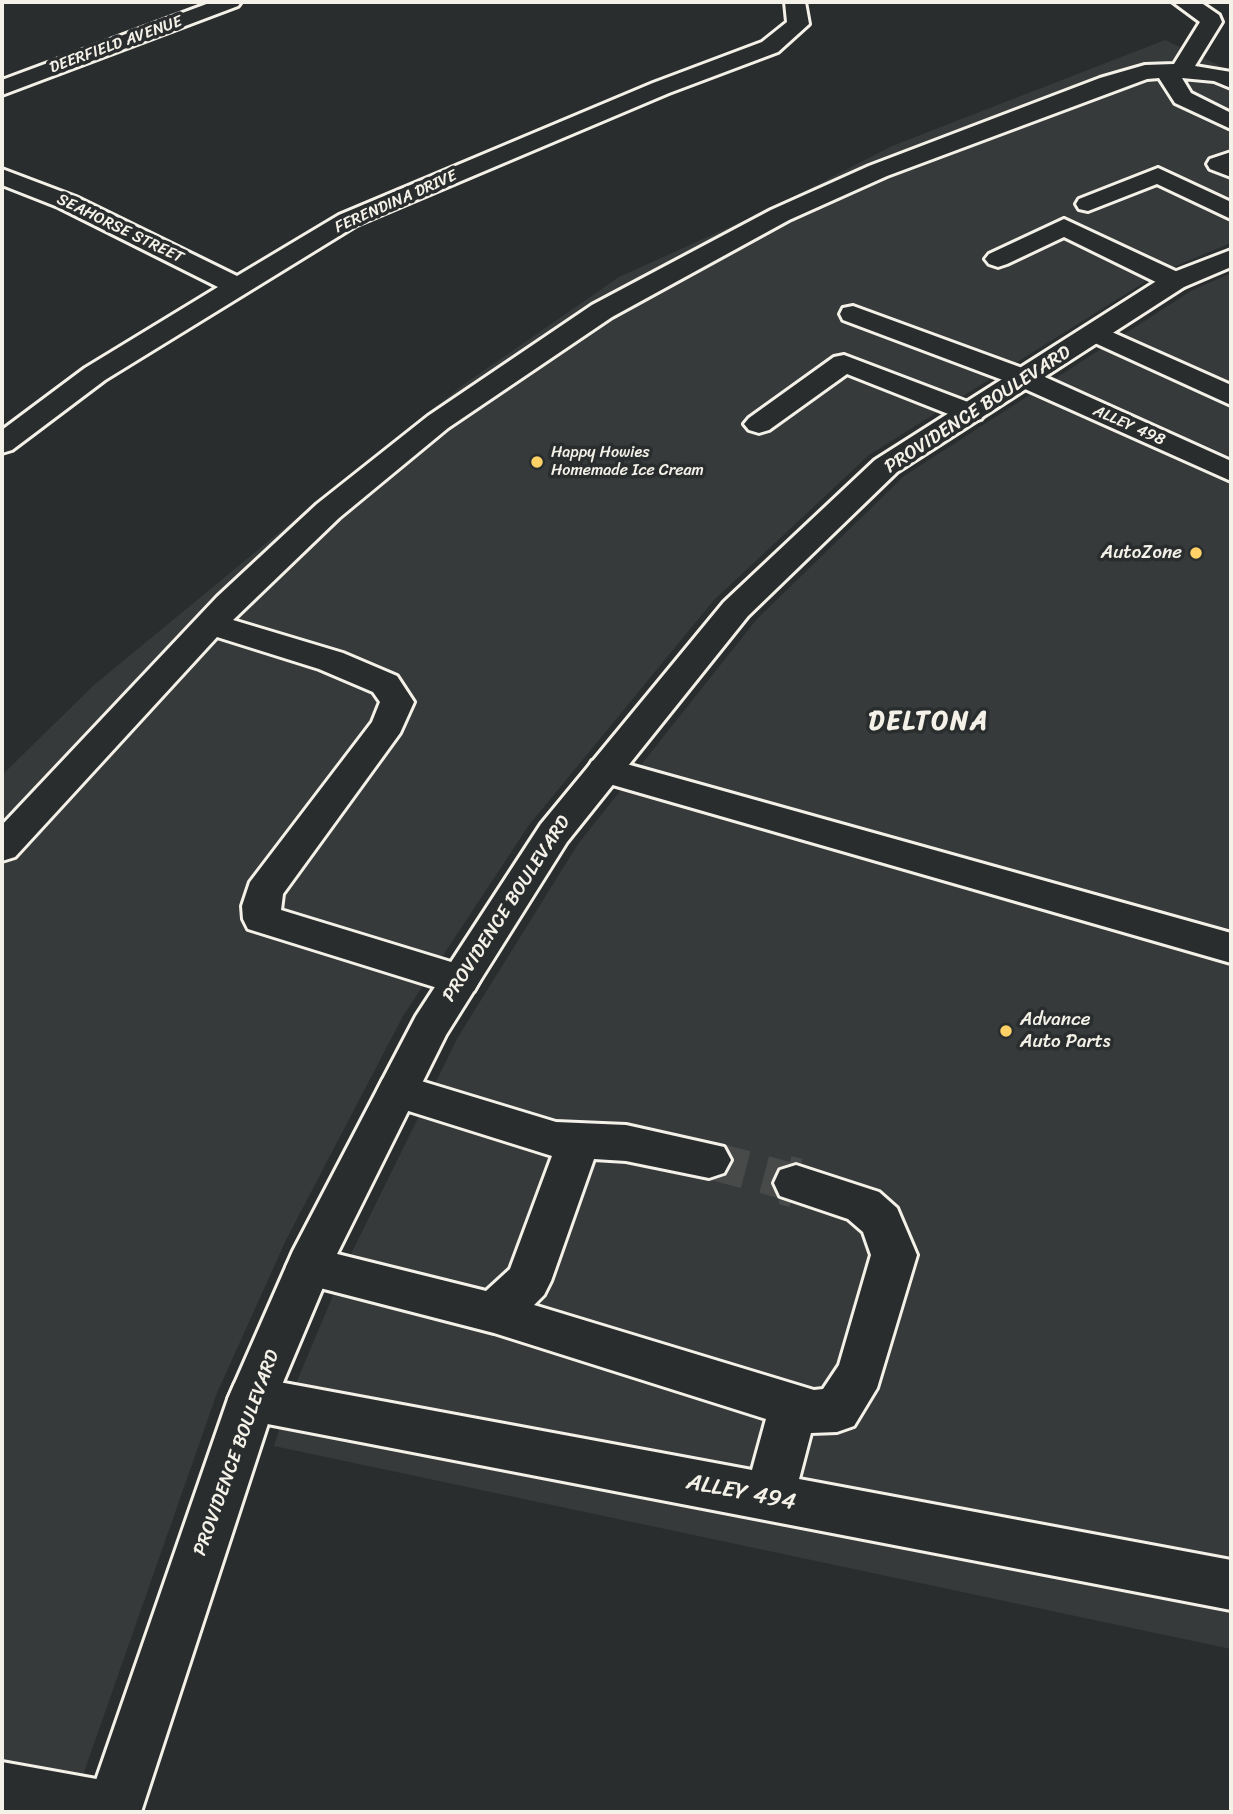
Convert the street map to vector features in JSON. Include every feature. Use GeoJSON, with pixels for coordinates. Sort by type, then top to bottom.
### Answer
{"type":"FeatureCollection","features":[{"type":"Feature","properties":{"kind":"street","name":"DEERFIELD AVENUE"},"geometry":{"type":"LineString","coordinates":[[2,88],[231,2]]}},
{"type":"Feature","properties":{"kind":"street","name":"FERENDINA DRIVE"},"geometry":{"type":"LineString","coordinates":[[2,444],[95,374],[348,220],[661,88],[770,47],[798,24],[795,2]]}},
{"type":"Feature","properties":{"kind":"street"},"geometry":{"type":"LineString","coordinates":[[1174,71],[1210,22],[1208,15],[1183,2]]}},
{"type":"Feature","properties":{"kind":"street"},"geometry":{"type":"LineString","coordinates":[[1174,71],[1183,98],[1231,121]]}},
{"type":"Feature","properties":{"kind":"street"},"geometry":{"type":"LineString","coordinates":[[2,848],[211,624],[328,511],[438,422],[602,311],[780,215],[878,171],[1108,83],[1145,72],[1174,71],[1219,75],[1231,81]]}},
{"type":"Feature","properties":{"kind":"street"},"geometry":{"type":"LineString","coordinates":[[1231,159],[1219,164],[1231,170]]}},
{"type":"Feature","properties":{"kind":"street"},"geometry":{"type":"LineString","coordinates":[[1088,204],[1158,175],[1231,212]]}},
{"type":"Feature","properties":{"kind":"street","name":"SEAHORSE STREET"},"geometry":{"type":"LineString","coordinates":[[2,176],[67,202],[236,286]]}},
{"type":"Feature","properties":{"kind":"street"},"geometry":{"type":"LineString","coordinates":[[998,260],[1063,227],[1175,282]]}},
{"type":"Feature","properties":{"kind":"street","name":"PROVIDENCE BOULEVARD"},"geometry":{"type":"LineString","coordinates":[[113,1811],[252,1399],[309,1267],[430,1027],[554,834],[736,609],[886,466],[1175,282],[1229,261]]}},
{"type":"Feature","properties":{"kind":"street","name":"ALLEY 498"},"geometry":{"type":"LineString","coordinates":[[853,314],[1026,379],[1231,472]]}},
{"type":"Feature","properties":{"kind":"street"},"geometry":{"type":"LineString","coordinates":[[1096,333],[1231,396]]}},
{"type":"Feature","properties":{"kind":"street"},"geometry":{"type":"LineString","coordinates":[[759,424],[844,363],[971,413]]}},
{"type":"Feature","properties":{"kind":"street"},"geometry":{"type":"LineString","coordinates":[[211,624],[331,661],[385,684],[397,702],[388,725],[264,892],[262,919],[460,980]]}},
{"type":"Feature","properties":{"kind":"street"},"geometry":{"type":"LineString","coordinates":[[605,770],[1231,948]]}},
{"type":"Feature","properties":{"kind":"street"},"geometry":{"type":"LineString","coordinates":[[398,1091],[556,1140],[576,1143],[626,1143],[709,1160]]}},
{"type":"Feature","properties":{"kind":"street"},"geometry":{"type":"LineString","coordinates":[[494,1313],[528,1281],[572,1162],[576,1143]]}},
{"type":"Feature","properties":{"kind":"street"},"geometry":{"type":"LineString","coordinates":[[309,1267],[494,1313],[814,1412],[837,1410],[846,1400],[860,1373],[894,1255],[881,1221],[863,1205],[796,1183]]}},
{"type":"Feature","properties":{"kind":"street","name":"ALLEY 494"},"geometry":{"type":"LineString","coordinates":[[252,1399],[1231,1585]]}},
{"type":"Feature","properties":{"kind":"street"},"geometry":{"type":"LineString","coordinates":[[769,1498],[793,1406]]}},
{"type":"Feature","properties":{"kind":"street"},"geometry":{"type":"LineString","coordinates":[[2,1790],[113,1811]]}},
{"type":"Feature","properties":{"kind":"shaded area"},"geometry":{"type":"Polygon","coordinates":[[[1165,40],[1231,71],[1231,243],[1159,273],[869,455],[714,600],[529,825],[403,1016],[286,1240],[217,1393],[70,1812],[2,1812],[2,775],[94,685],[310,507],[463,385],[619,277],[774,207],[892,146],[1165,40]]]}},
{"type":"Feature","properties":{"kind":"shaded area"},"geometry":{"type":"Polygon","coordinates":[[[1231,273],[1231,1649],[274,1446],[286,1407],[348,1260],[458,1037],[578,844],[757,619],[904,476],[1191,291],[1231,273]]]}},
{"type":"Feature","properties":{"kind":"tunnel"},"geometry":{"type":"LineString","coordinates":[[709,1160],[792,1182]]}},
{"type":"Feature","properties":{"kind":"tunnel"},"geometry":{"type":"LineString","coordinates":[[785,1180],[796,1183]]}},
{"type":"Feature","properties":{"kind":"place","name":"Happy Howies Homemade Ice Cream"},"geometry":{"type":"Point","coordinates":[537,462]}},
{"type":"Feature","properties":{"kind":"place","name":"AutoZone"},"geometry":{"type":"Point","coordinates":[1196,553]}},
{"type":"Feature","properties":{"kind":"place","name":"Advance Auto Parts"},"geometry":{"type":"Point","coordinates":[1006,1031]}},
{"type":"Feature","properties":{"kind":"district","name":"DELTONA"},"geometry":{"type":"Point","coordinates":[929,722]}}]}
